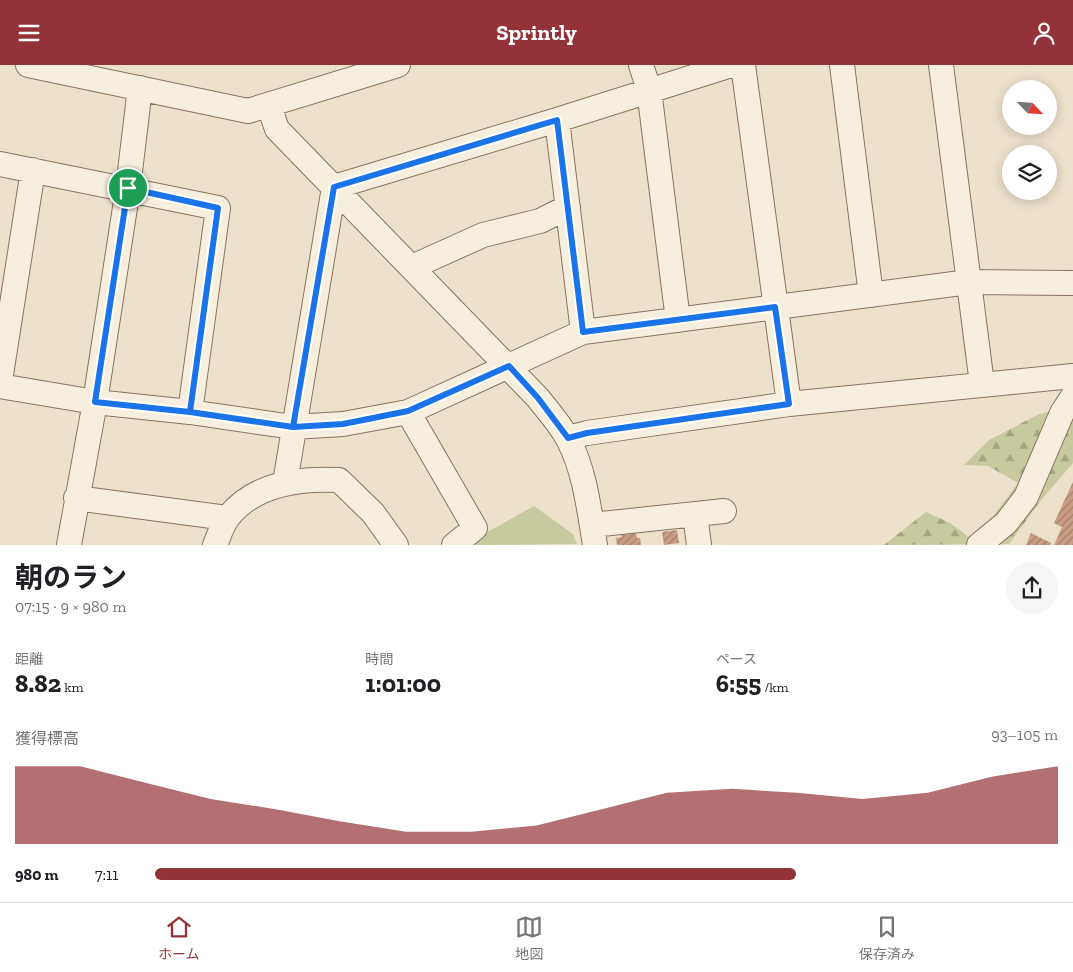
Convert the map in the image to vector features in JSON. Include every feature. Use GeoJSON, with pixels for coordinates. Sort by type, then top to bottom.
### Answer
{"type":"FeatureCollection","features":[{"type":"Feature","properties":{"kind":"street"},"geometry":{"type":"LineString","coordinates":[[28,65],[248,111],[398,65]]}},
{"type":"Feature","properties":{"kind":"street"},"geometry":{"type":"LineString","coordinates":[[642,65],[648,90],[678,320]]}},
{"type":"Feature","properties":{"kind":"street"},"geometry":{"type":"LineString","coordinates":[[334,187],[731,65]]}},
{"type":"Feature","properties":{"kind":"street"},"geometry":{"type":"LineString","coordinates":[[743,65],[789,404]]}},
{"type":"Feature","properties":{"kind":"street"},"geometry":{"type":"LineString","coordinates":[[842,65],[871,295]]}},
{"type":"Feature","properties":{"kind":"street"},"geometry":{"type":"LineString","coordinates":[[941,65],[982,384]]}},
{"type":"Feature","properties":{"kind":"street"},"geometry":{"type":"LineString","coordinates":[[69,545],[76,498],[95,402],[128,188],[140,88]]}},
{"type":"Feature","properties":{"kind":"street"},"geometry":{"type":"LineString","coordinates":[[269,106],[277,129],[538,398],[568,438],[581,472],[593,535],[695,514],[724,511]]}},
{"type":"Feature","properties":{"kind":"street"},"geometry":{"type":"LineString","coordinates":[[557,120],[583,332]]}},
{"type":"Feature","properties":{"kind":"street"},"geometry":{"type":"LineString","coordinates":[[0,164],[128,188],[218,208],[190,412]]}},
{"type":"Feature","properties":{"kind":"street"},"geometry":{"type":"LineString","coordinates":[[0,381],[32,170]]}},
{"type":"Feature","properties":{"kind":"street"},"geometry":{"type":"LineString","coordinates":[[285,483],[334,187]]}},
{"type":"Feature","properties":{"kind":"street"},"geometry":{"type":"LineString","coordinates":[[412,267],[483,235],[540,221],[568,207]]}},
{"type":"Feature","properties":{"kind":"street"},"geometry":{"type":"LineString","coordinates":[[0,386],[95,402],[190,412],[293,427],[343,424],[408,411],[583,332],[969,282],[1073,283]]}},
{"type":"Feature","properties":{"kind":"street"},"geometry":{"type":"LineString","coordinates":[[568,438],[587,433],[789,404],[1073,376]]}},
{"type":"Feature","properties":{"kind":"street"},"geometry":{"type":"LineString","coordinates":[[980,545],[1006,523],[1026,497],[1062,413],[1073,396]]}},
{"type":"Feature","properties":{"kind":"street"},"geometry":{"type":"LineString","coordinates":[[408,411],[475,528],[454,545]]}},
{"type":"Feature","properties":{"kind":"street"},"geometry":{"type":"LineString","coordinates":[[215,545],[227,518],[247,499],[285,483],[315,479],[339,480],[373,513],[396,545]]}},
{"type":"Feature","properties":{"kind":"street"},"geometry":{"type":"LineString","coordinates":[[76,498],[227,518]]}},
{"type":"Feature","properties":{"kind":"street"},"geometry":{"type":"LineString","coordinates":[[695,514],[699,545]]}},
{"type":"Feature","properties":{"kind":"green space"},"geometry":{"type":"Polygon","coordinates":[[[1073,407],[1073,463],[1042,499],[1009,544],[884,545],[926,512],[950,523],[969,537],[993,516],[1018,483],[988,466],[964,465],[989,440],[1039,414],[1073,407]]]}},
{"type":"Feature","properties":{"kind":"green space"},"geometry":{"type":"Polygon","coordinates":[[[534,506],[573,534],[577,544],[470,545],[482,535],[534,506]]]}},
{"type":"Feature","properties":{"kind":"building"},"geometry":{"type":"Polygon","coordinates":[[[1073,482],[1073,545],[1054,545],[1062,527],[1054,523],[1073,482]]]}},
{"type":"Feature","properties":{"kind":"building"},"geometry":{"type":"Polygon","coordinates":[[[677,530],[679,543],[664,545],[662,532],[677,530]]]}},
{"type":"Feature","properties":{"kind":"building"},"geometry":{"type":"Polygon","coordinates":[[[636,533],[637,538],[640,538],[641,545],[617,545],[616,538],[622,537],[621,535],[636,533]]]}},
{"type":"Feature","properties":{"kind":"building"},"geometry":{"type":"Polygon","coordinates":[[[1031,533],[1051,543],[1050,545],[1026,545],[1031,533]]]}},
{"type":"Feature","properties":{"kind":"route"},"geometry":{"type":"LineString","coordinates":[[128,188],[95,402],[190,412],[293,427],[343,424],[408,411],[509,366],[538,398],[568,438],[587,433],[789,404],[775,307],[583,332],[557,120],[334,187],[293,427],[241,419],[190,412],[218,208],[128,188]]}}]}
